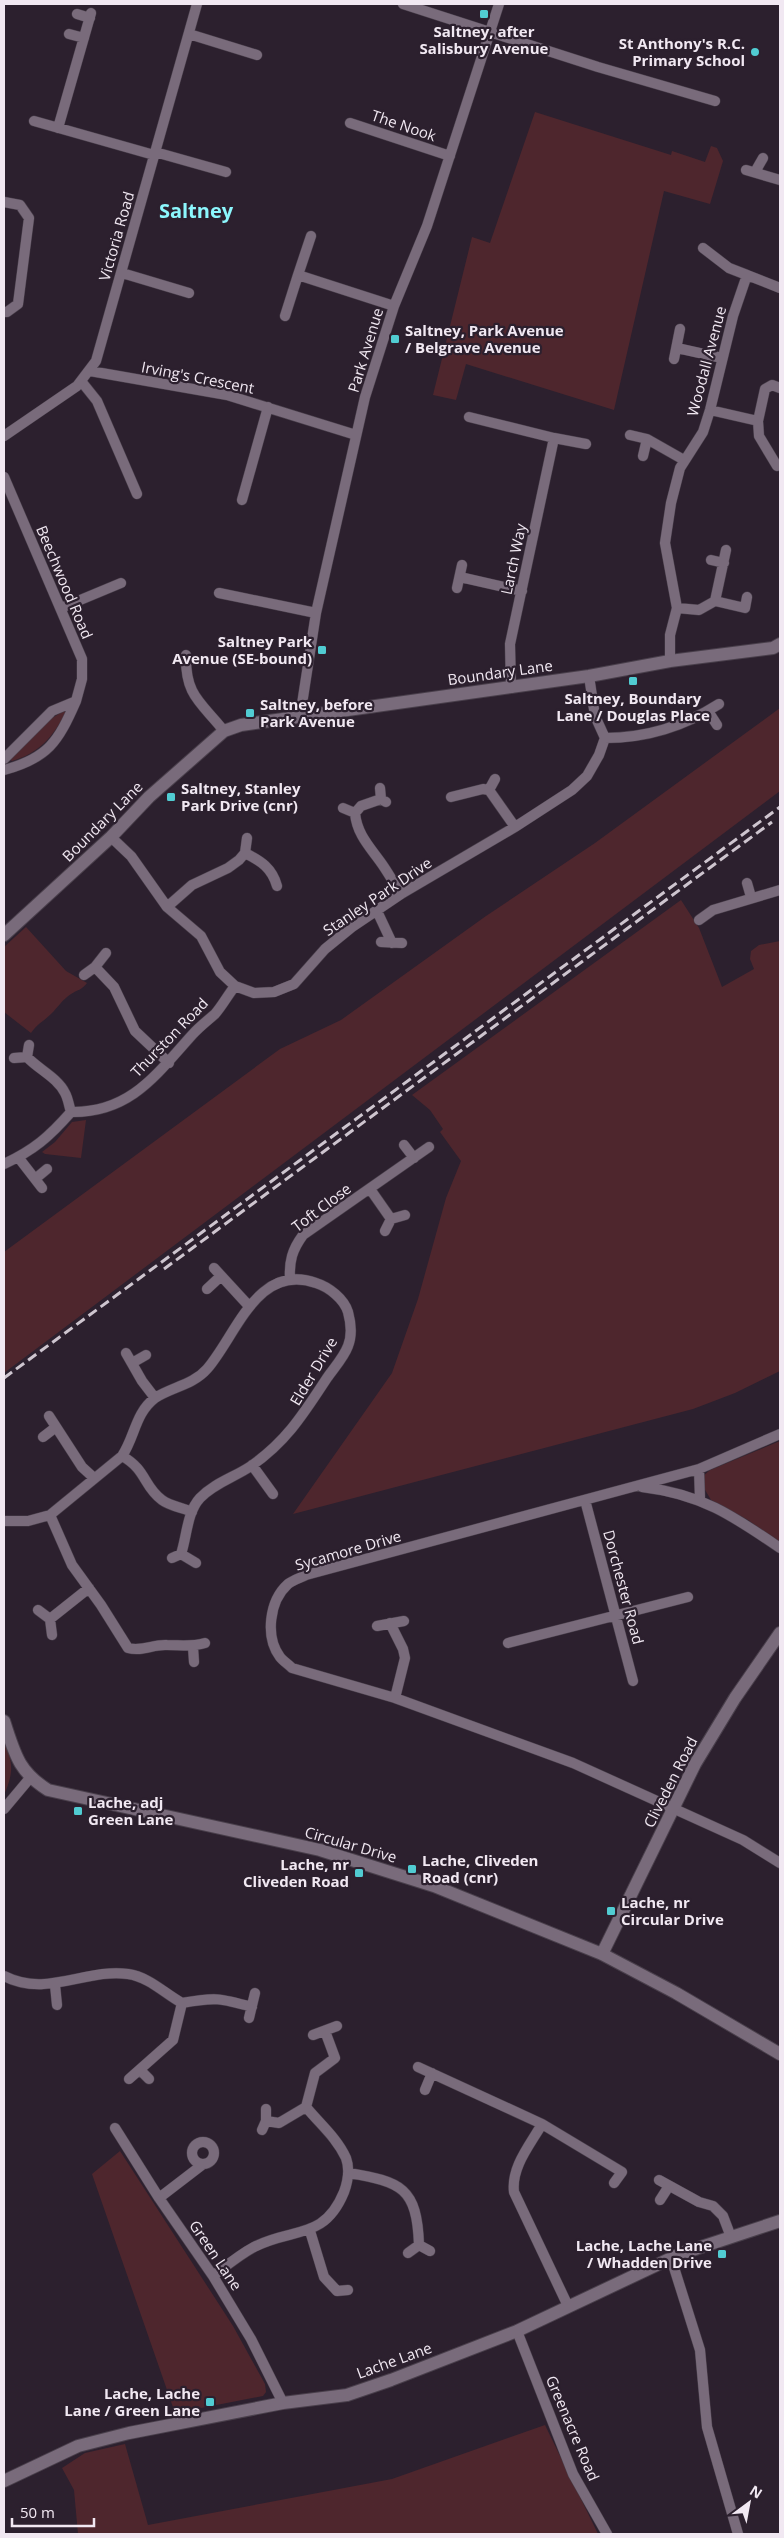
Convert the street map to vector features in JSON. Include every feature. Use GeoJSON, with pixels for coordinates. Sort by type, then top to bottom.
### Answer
{"type":"FeatureCollection","features":[{"type":"Feature","properties":{"kind":"street","name":"Victoria Road"},"geometry":{"type":"LineString","coordinates":[[4,436],[82,381],[96,361],[197,4]]}},
{"type":"Feature","properties":{"kind":"street"},"geometry":{"type":"LineString","coordinates":[[403,4],[598,67],[715,101]]}},
{"type":"Feature","properties":{"kind":"street","name":"Park Avenue"},"geometry":{"type":"LineString","coordinates":[[300,717],[316,613],[365,398],[394,306],[427,226],[499,4]]}},
{"type":"Feature","properties":{"kind":"street"},"geometry":{"type":"LineString","coordinates":[[58,128],[90,15],[76,14]]}},
{"type":"Feature","properties":{"kind":"street"},"geometry":{"type":"LineString","coordinates":[[69,34],[84,38]]}},
{"type":"Feature","properties":{"kind":"street"},"geometry":{"type":"LineString","coordinates":[[188,34],[257,55]]}},
{"type":"Feature","properties":{"kind":"street"},"geometry":{"type":"LineString","coordinates":[[34,121],[226,172]]}},
{"type":"Feature","properties":{"kind":"street","name":"The Nook"},"geometry":{"type":"LineString","coordinates":[[350,123],[450,156]]}},
{"type":"Feature","properties":{"kind":"street"},"geometry":{"type":"LineString","coordinates":[[763,158],[751,171],[768,178],[780,180]]}},
{"type":"Feature","properties":{"kind":"street"},"geometry":{"type":"LineString","coordinates":[[4,202],[20,205],[29,218],[18,304],[4,312]]}},
{"type":"Feature","properties":{"kind":"street"},"geometry":{"type":"LineString","coordinates":[[285,316],[311,236]]}},
{"type":"Feature","properties":{"kind":"street"},"geometry":{"type":"LineString","coordinates":[[704,248],[729,268],[780,288]]}},
{"type":"Feature","properties":{"kind":"street"},"geometry":{"type":"LineString","coordinates":[[122,273],[189,293]]}},
{"type":"Feature","properties":{"kind":"street"},"geometry":{"type":"LineString","coordinates":[[298,275],[394,306]]}},
{"type":"Feature","properties":{"kind":"street","name":"Woodall Avenue"},"geometry":{"type":"LineString","coordinates":[[670,661],[670,635],[677,608],[665,543],[671,503],[684,460],[702,432],[710,410],[732,316],[747,275]]}},
{"type":"Feature","properties":{"kind":"street"},"geometry":{"type":"LineString","coordinates":[[674,360],[680,329]]}},
{"type":"Feature","properties":{"kind":"street"},"geometry":{"type":"LineString","coordinates":[[677,348],[722,358]]}},
{"type":"Feature","properties":{"kind":"street","name":"Irving's Crescent"},"geometry":{"type":"LineString","coordinates":[[90,371],[227,395],[356,435]]}},
{"type":"Feature","properties":{"kind":"street"},"geometry":{"type":"LineString","coordinates":[[82,381],[98,400],[137,494]]}},
{"type":"Feature","properties":{"kind":"street"},"geometry":{"type":"LineString","coordinates":[[777,466],[760,436],[758,421],[765,389],[772,386],[780,388]]}},
{"type":"Feature","properties":{"kind":"street"},"geometry":{"type":"LineString","coordinates":[[242,500],[268,407]]}},
{"type":"Feature","properties":{"kind":"street"},"geometry":{"type":"LineString","coordinates":[[710,410],[758,421]]}},
{"type":"Feature","properties":{"kind":"street"},"geometry":{"type":"LineString","coordinates":[[469,417],[586,444]]}},
{"type":"Feature","properties":{"kind":"street"},"geometry":{"type":"LineString","coordinates":[[630,435],[647,439],[684,460]]}},
{"type":"Feature","properties":{"kind":"street","name":"Larch Way"},"geometry":{"type":"LineString","coordinates":[[511,688],[510,644],[554,438]]}},
{"type":"Feature","properties":{"kind":"street"},"geometry":{"type":"LineString","coordinates":[[643,456],[647,439]]}},
{"type":"Feature","properties":{"kind":"street","name":"Beechwood Road"},"geometry":{"type":"LineString","coordinates":[[4,477],[82,658],[82,680],[76,701],[65,726],[44,754],[27,764],[4,770]]}},
{"type":"Feature","properties":{"kind":"street"},"geometry":{"type":"LineString","coordinates":[[716,601],[726,550]]}},
{"type":"Feature","properties":{"kind":"street"},"geometry":{"type":"LineString","coordinates":[[711,560],[724,563]]}},
{"type":"Feature","properties":{"kind":"street"},"geometry":{"type":"LineString","coordinates":[[457,588],[462,564]]}},
{"type":"Feature","properties":{"kind":"street"},"geometry":{"type":"LineString","coordinates":[[460,576],[522,591]]}},
{"type":"Feature","properties":{"kind":"street"},"geometry":{"type":"LineString","coordinates":[[61,608],[120,583]]}},
{"type":"Feature","properties":{"kind":"street"},"geometry":{"type":"LineString","coordinates":[[219,593],[316,613]]}},
{"type":"Feature","properties":{"kind":"street"},"geometry":{"type":"LineString","coordinates":[[677,608],[699,610],[716,601],[745,608],[747,597]]}},
{"type":"Feature","properties":{"kind":"street","name":"Boundary Lane"},"geometry":{"type":"LineString","coordinates":[[4,934],[111,838],[149,797],[224,731],[241,725],[511,688],[670,661],[773,648],[780,644]]}},
{"type":"Feature","properties":{"kind":"street"},"geometry":{"type":"LineString","coordinates":[[186,655],[185,675],[190,688],[197,700],[224,731]]}},
{"type":"Feature","properties":{"kind":"street"},"geometry":{"type":"LineString","coordinates":[[589,676],[595,716],[605,738],[622,738],[671,730],[708,712],[719,704]]}},
{"type":"Feature","properties":{"kind":"street"},"geometry":{"type":"LineString","coordinates":[[4,759],[52,711],[76,701]]}},
{"type":"Feature","properties":{"kind":"street"},"geometry":{"type":"LineString","coordinates":[[708,712],[717,725]]}},
{"type":"Feature","properties":{"kind":"street","name":"Stanley Park Drive"},"geometry":{"type":"LineString","coordinates":[[235,986],[254,992],[267,992],[294,984],[325,949],[352,927],[401,894],[554,803],[587,776],[599,755],[605,738]]}},
{"type":"Feature","properties":{"kind":"street"},"geometry":{"type":"LineString","coordinates":[[489,790],[496,779]]}},
{"type":"Feature","properties":{"kind":"street"},"geometry":{"type":"LineString","coordinates":[[354,813],[361,806],[384,801],[380,788]]}},
{"type":"Feature","properties":{"kind":"street"},"geometry":{"type":"LineString","coordinates":[[451,797],[483,789],[489,790],[515,827]]}},
{"type":"Feature","properties":{"kind":"street"},"geometry":{"type":"LineString","coordinates":[[343,808],[354,813]]}},
{"type":"Feature","properties":{"kind":"street"},"geometry":{"type":"LineString","coordinates":[[354,813],[356,823],[366,846],[383,866],[401,894]]}},
{"type":"Feature","properties":{"kind":"street"},"geometry":{"type":"LineString","coordinates":[[111,838],[132,856],[167,907],[201,936],[220,972],[235,986]]}},
{"type":"Feature","properties":{"kind":"street"},"geometry":{"type":"LineString","coordinates":[[167,907],[192,885],[228,868],[245,853],[247,838]]}},
{"type":"Feature","properties":{"kind":"street"},"geometry":{"type":"LineString","coordinates":[[245,853],[261,861],[268,868],[274,875],[277,886]]}},
{"type":"Feature","properties":{"kind":"street"},"geometry":{"type":"LineString","coordinates":[[747,883],[751,897]]}},
{"type":"Feature","properties":{"kind":"street"},"geometry":{"type":"LineString","coordinates":[[699,920],[713,910],[751,897],[780,890]]}},
{"type":"Feature","properties":{"kind":"street"},"geometry":{"type":"LineString","coordinates":[[377,911],[397,943],[381,942]]}},
{"type":"Feature","properties":{"kind":"street"},"geometry":{"type":"LineString","coordinates":[[84,975],[95,967],[106,953]]}},
{"type":"Feature","properties":{"kind":"street"},"geometry":{"type":"LineString","coordinates":[[95,967],[114,987],[135,1031],[146,1039],[169,1063]]}},
{"type":"Feature","properties":{"kind":"street","name":"Thurston Road"},"geometry":{"type":"LineString","coordinates":[[71,1112],[91,1112],[128,1098],[169,1063],[193,1034],[216,1013],[235,986]]}},
{"type":"Feature","properties":{"kind":"street"},"geometry":{"type":"LineString","coordinates":[[26,1057],[29,1045]]}},
{"type":"Feature","properties":{"kind":"street"},"geometry":{"type":"LineString","coordinates":[[14,1058],[26,1057]]}},
{"type":"Feature","properties":{"kind":"street"},"geometry":{"type":"LineString","coordinates":[[4,1164],[34,1149],[54,1132],[71,1112],[65,1092],[51,1077],[38,1070],[26,1057]]}},
{"type":"Feature","properties":{"kind":"street"},"geometry":{"type":"LineString","coordinates":[[404,1145],[414,1158]]}},
{"type":"Feature","properties":{"kind":"street","name":"Toft Close"},"geometry":{"type":"LineString","coordinates":[[290,1280],[290,1259],[294,1247],[303,1235],[429,1147]]}},
{"type":"Feature","properties":{"kind":"street"},"geometry":{"type":"LineString","coordinates":[[18,1157],[42,1188]]}},
{"type":"Feature","properties":{"kind":"street"},"geometry":{"type":"LineString","coordinates":[[35,1178],[47,1169]]}},
{"type":"Feature","properties":{"kind":"street","name":"Toft Close"},"geometry":{"type":"LineString","coordinates":[[370,1189],[392,1220]]}},
{"type":"Feature","properties":{"kind":"street"},"geometry":{"type":"LineString","coordinates":[[385,1231],[392,1220],[405,1215]]}},
{"type":"Feature","properties":{"kind":"street"},"geometry":{"type":"LineString","coordinates":[[214,1268],[248,1305]]}},
{"type":"Feature","properties":{"kind":"street"},"geometry":{"type":"LineString","coordinates":[[207,1289],[221,1276]]}},
{"type":"Feature","properties":{"kind":"street"},"geometry":{"type":"LineString","coordinates":[[4,1522],[28,1521],[50,1515],[122,1456],[129,1446],[140,1413],[155,1398],[198,1378],[216,1356],[248,1305],[264,1291],[290,1280]]}},
{"type":"Feature","properties":{"kind":"street","name":"Elder Drive"},"geometry":{"type":"LineString","coordinates":[[196,1562],[176,1556],[198,1500],[206,1491],[252,1465],[300,1421],[348,1346],[351,1329],[348,1311],[338,1297],[317,1283],[290,1280]]}},
{"type":"Feature","properties":{"kind":"street"},"geometry":{"type":"LineString","coordinates":[[126,1353],[155,1398]]}},
{"type":"Feature","properties":{"kind":"street"},"geometry":{"type":"LineString","coordinates":[[132,1363],[146,1355]]}},
{"type":"Feature","properties":{"kind":"street"},"geometry":{"type":"LineString","coordinates":[[49,1416],[82,1467],[94,1478]]}},
{"type":"Feature","properties":{"kind":"street"},"geometry":{"type":"LineString","coordinates":[[43,1437],[56,1427]]}},
{"type":"Feature","properties":{"kind":"street","name":"Sycamore Drive"},"geometry":{"type":"LineString","coordinates":[[780,1434],[699,1469],[306,1575],[289,1584],[278,1597],[272,1612],[271,1628],[274,1645],[280,1657],[292,1668],[306,1674],[395,1698],[564,1760],[743,1840],[780,1863]]}},
{"type":"Feature","properties":{"kind":"street"},"geometry":{"type":"LineString","coordinates":[[122,1456],[135,1464],[152,1490],[163,1501],[192,1512]]}},
{"type":"Feature","properties":{"kind":"street"},"geometry":{"type":"LineString","coordinates":[[252,1465],[273,1494]]}},
{"type":"Feature","properties":{"kind":"street"},"geometry":{"type":"LineString","coordinates":[[699,1469],[700,1499]]}},
{"type":"Feature","properties":{"kind":"street"},"geometry":{"type":"LineString","coordinates":[[637,1487],[667,1490],[700,1499],[745,1524],[780,1548]]}},
{"type":"Feature","properties":{"kind":"street","name":"Dorchester Road"},"geometry":{"type":"LineString","coordinates":[[585,1500],[633,1681]]}},
{"type":"Feature","properties":{"kind":"street"},"geometry":{"type":"LineString","coordinates":[[50,1515],[72,1565],[128,1648],[138,1650],[165,1644],[193,1647],[205,1643]]}},
{"type":"Feature","properties":{"kind":"street"},"geometry":{"type":"LineString","coordinates":[[50,1620],[89,1588]]}},
{"type":"Feature","properties":{"kind":"street"},"geometry":{"type":"LineString","coordinates":[[508,1643],[615,1614],[688,1597]]}},
{"type":"Feature","properties":{"kind":"street"},"geometry":{"type":"LineString","coordinates":[[38,1610],[50,1620],[52,1635]]}},
{"type":"Feature","properties":{"kind":"street"},"geometry":{"type":"LineString","coordinates":[[377,1626],[404,1621]]}},
{"type":"Feature","properties":{"kind":"street"},"geometry":{"type":"LineString","coordinates":[[390,1623],[404,1649],[405,1658],[395,1698]]}},
{"type":"Feature","properties":{"kind":"street","name":"Cliveden Road"},"geometry":{"type":"LineString","coordinates":[[602,1954],[695,1764],[735,1698],[780,1633]]}},
{"type":"Feature","properties":{"kind":"street"},"geometry":{"type":"LineString","coordinates":[[193,1647],[194,1662]]}},
{"type":"Feature","properties":{"kind":"street"},"geometry":{"type":"LineString","coordinates":[[4,1721],[17,1758],[30,1778],[4,1809]]}},
{"type":"Feature","properties":{"kind":"street","name":"Circular Drive"},"geometry":{"type":"LineString","coordinates":[[30,1778],[48,1790],[63,1795],[320,1850],[434,1886],[602,1954],[676,1993],[780,2054]]}},
{"type":"Feature","properties":{"kind":"street"},"geometry":{"type":"LineString","coordinates":[[4,1976],[12,1980],[55,1985],[113,1973],[130,1974],[149,1981],[182,2003],[209,1998],[224,1998],[252,2007]]}},
{"type":"Feature","properties":{"kind":"street"},"geometry":{"type":"LineString","coordinates":[[55,1985],[57,2005]]}},
{"type":"Feature","properties":{"kind":"street"},"geometry":{"type":"LineString","coordinates":[[249,2018],[255,1993]]}},
{"type":"Feature","properties":{"kind":"street"},"geometry":{"type":"LineString","coordinates":[[129,2079],[173,2040],[182,2003]]}},
{"type":"Feature","properties":{"kind":"street"},"geometry":{"type":"LineString","coordinates":[[313,2035],[337,2026]]}},
{"type":"Feature","properties":{"kind":"street"},"geometry":{"type":"LineString","coordinates":[[266,2109],[264,2126],[279,2123],[306,2107],[315,2073],[339,2057],[325,2031]]}},
{"type":"Feature","properties":{"kind":"street"},"geometry":{"type":"LineString","coordinates":[[418,2067],[542,2124],[622,2172],[614,2183]]}},
{"type":"Feature","properties":{"kind":"street"},"geometry":{"type":"LineString","coordinates":[[140,2070],[149,2079]]}},
{"type":"Feature","properties":{"kind":"street"},"geometry":{"type":"LineString","coordinates":[[425,2090],[432,2073]]}},
{"type":"Feature","properties":{"kind":"street"},"geometry":{"type":"LineString","coordinates":[[213,2276],[253,2247],[278,2237],[310,2231],[325,2221],[339,2203],[349,2173],[347,2160],[340,2147],[306,2107]]}},
{"type":"Feature","properties":{"kind":"street"},"geometry":{"type":"LineString","coordinates":[[542,2124],[517,2166],[512,2181],[514,2192],[568,2306]]}},
{"type":"Feature","properties":{"kind":"street","name":"Green Lane"},"geometry":{"type":"LineString","coordinates":[[115,2128],[159,2198],[213,2276],[251,2339],[284,2403]]}},
{"type":"Feature","properties":{"kind":"street"},"geometry":{"type":"LineString","coordinates":[[159,2198],[202,2164]]}},
{"type":"Feature","properties":{"kind":"street"},"geometry":{"type":"LineString","coordinates":[[349,2173],[383,2179],[394,2184],[408,2195],[416,2212],[419,2245]]}},
{"type":"Feature","properties":{"kind":"street"},"geometry":{"type":"LineString","coordinates":[[660,2200],[664,2183],[699,2202],[714,2206],[723,2216],[730,2237]]}},
{"type":"Feature","properties":{"kind":"street","name":"Lache Lane"},"geometry":{"type":"LineString","coordinates":[[4,2481],[78,2446],[129,2432],[284,2403],[347,2395],[517,2331],[672,2258],[780,2221]]}},
{"type":"Feature","properties":{"kind":"street"},"geometry":{"type":"LineString","coordinates":[[310,2231],[324,2276],[339,2293]]}},
{"type":"Feature","properties":{"kind":"street"},"geometry":{"type":"LineString","coordinates":[[419,2245],[430,2251]]}},
{"type":"Feature","properties":{"kind":"street"},"geometry":{"type":"LineString","coordinates":[[408,2253],[419,2245]]}},
{"type":"Feature","properties":{"kind":"street"},"geometry":{"type":"LineString","coordinates":[[672,2258],[700,2350],[707,2427],[738,2534]]}},
{"type":"Feature","properties":{"kind":"street","name":"Greenacre Road"},"geometry":{"type":"LineString","coordinates":[[517,2331],[573,2474],[607,2534]]}},
{"type":"Feature","properties":{"kind":"shaded area"},"geometry":{"type":"Polygon","coordinates":[[[535,112],[671,155],[672,151],[705,162],[711,146],[717,148],[723,161],[710,204],[664,191],[614,410],[466,364],[456,400],[433,395],[472,237],[490,243],[535,112]]]}},
{"type":"Feature","properties":{"kind":"shaded area"},"geometry":{"type":"Polygon","coordinates":[[[780,708],[780,791],[4,1373],[4,1252],[280,1049],[341,1020],[486,916],[595,843],[780,708]]]}},
{"type":"Feature","properties":{"kind":"shaded area"},"geometry":{"type":"Polygon","coordinates":[[[65,710],[66,712],[56,729],[44,743],[30,754],[12,761],[9,759],[46,722],[65,710]]]}},
{"type":"Feature","properties":{"kind":"shaded area"},"geometry":{"type":"Polygon","coordinates":[[[681,900],[699,928],[722,987],[754,969],[750,959],[751,951],[759,945],[780,941],[780,1371],[735,1393],[693,1409],[293,1514],[392,1373],[418,1299],[446,1198],[461,1161],[440,1132],[443,1129],[430,1110],[412,1095],[681,900]]]}},
{"type":"Feature","properties":{"kind":"shaded area"},"geometry":{"type":"Polygon","coordinates":[[[26,927],[66,971],[87,983],[65,999],[31,1033],[4,1012],[4,947],[26,927]]]}},
{"type":"Feature","properties":{"kind":"shaded area"},"geometry":{"type":"Polygon","coordinates":[[[86,1120],[81,1158],[45,1154],[42,1152],[55,1142],[72,1122],[86,1120]]]}},
{"type":"Feature","properties":{"kind":"shaded area"},"geometry":{"type":"Polygon","coordinates":[[[780,1441],[780,1543],[748,1520],[711,1500],[704,1488],[702,1477],[710,1470],[780,1441]]]}},
{"type":"Feature","properties":{"kind":"shaded area"},"geometry":{"type":"Polygon","coordinates":[[[4,1740],[11,1761],[11,1774],[4,1795],[4,1740]]]}},
{"type":"Feature","properties":{"kind":"shaded area"},"geometry":{"type":"Polygon","coordinates":[[[120,2151],[233,2326],[265,2384],[266,2392],[263,2396],[191,2410],[174,2410],[92,2174],[120,2151]]]}},
{"type":"Feature","properties":{"kind":"shaded area"},"geometry":{"type":"Polygon","coordinates":[[[545,2425],[598,2534],[78,2534],[74,2490],[62,2468],[85,2453],[125,2444],[148,2525],[392,2479],[545,2425]]]}},
{"type":"Feature","properties":{"kind":"railway"},"geometry":{"type":"LineString","coordinates":[[4,1378],[780,807]]}},
{"type":"Feature","properties":{"kind":"railway"},"geometry":{"type":"LineString","coordinates":[[164,1269],[772,822]]}},
{"type":"Feature","properties":{"kind":"place","name":"Saltney, after Salisbury Avenue"},"geometry":{"type":"Point","coordinates":[484,14]}},
{"type":"Feature","properties":{"kind":"place","name":"St Anthony's R.C. Primary School"},"geometry":{"type":"Point","coordinates":[755,52]}},
{"type":"Feature","properties":{"kind":"place","name":"Saltney, Park Avenue / Belgrave Avenue"},"geometry":{"type":"Point","coordinates":[395,339]}},
{"type":"Feature","properties":{"kind":"place","name":"Saltney Park Avenue (SE-bound)"},"geometry":{"type":"Point","coordinates":[322,650]}},
{"type":"Feature","properties":{"kind":"place","name":"Saltney, Boundary Lane / Douglas Place"},"geometry":{"type":"Point","coordinates":[633,681]}},
{"type":"Feature","properties":{"kind":"place","name":"Saltney, before Park Avenue"},"geometry":{"type":"Point","coordinates":[250,713]}},
{"type":"Feature","properties":{"kind":"place","name":"Saltney, Stanley Park Drive (cnr)"},"geometry":{"type":"Point","coordinates":[171,797]}},
{"type":"Feature","properties":{"kind":"place","name":"Lache, adj Green Lane"},"geometry":{"type":"Point","coordinates":[78,1811]}},
{"type":"Feature","properties":{"kind":"place","name":"Lache, Cliveden Road (cnr)"},"geometry":{"type":"Point","coordinates":[412,1869]}},
{"type":"Feature","properties":{"kind":"place","name":"Lache, nr Cliveden Road"},"geometry":{"type":"Point","coordinates":[359,1873]}},
{"type":"Feature","properties":{"kind":"place","name":"Lache, nr Circular Drive"},"geometry":{"type":"Point","coordinates":[611,1911]}},
{"type":"Feature","properties":{"kind":"place","name":"Lache, Lache Lane / Whadden Drive"},"geometry":{"type":"Point","coordinates":[722,2254]}},
{"type":"Feature","properties":{"kind":"place","name":"Lache, Lache Lane / Green Lane"},"geometry":{"type":"Point","coordinates":[210,2402]}},
{"type":"Feature","properties":{"kind":"district","name":"Saltney"},"geometry":{"type":"Point","coordinates":[196,210]}}]}
